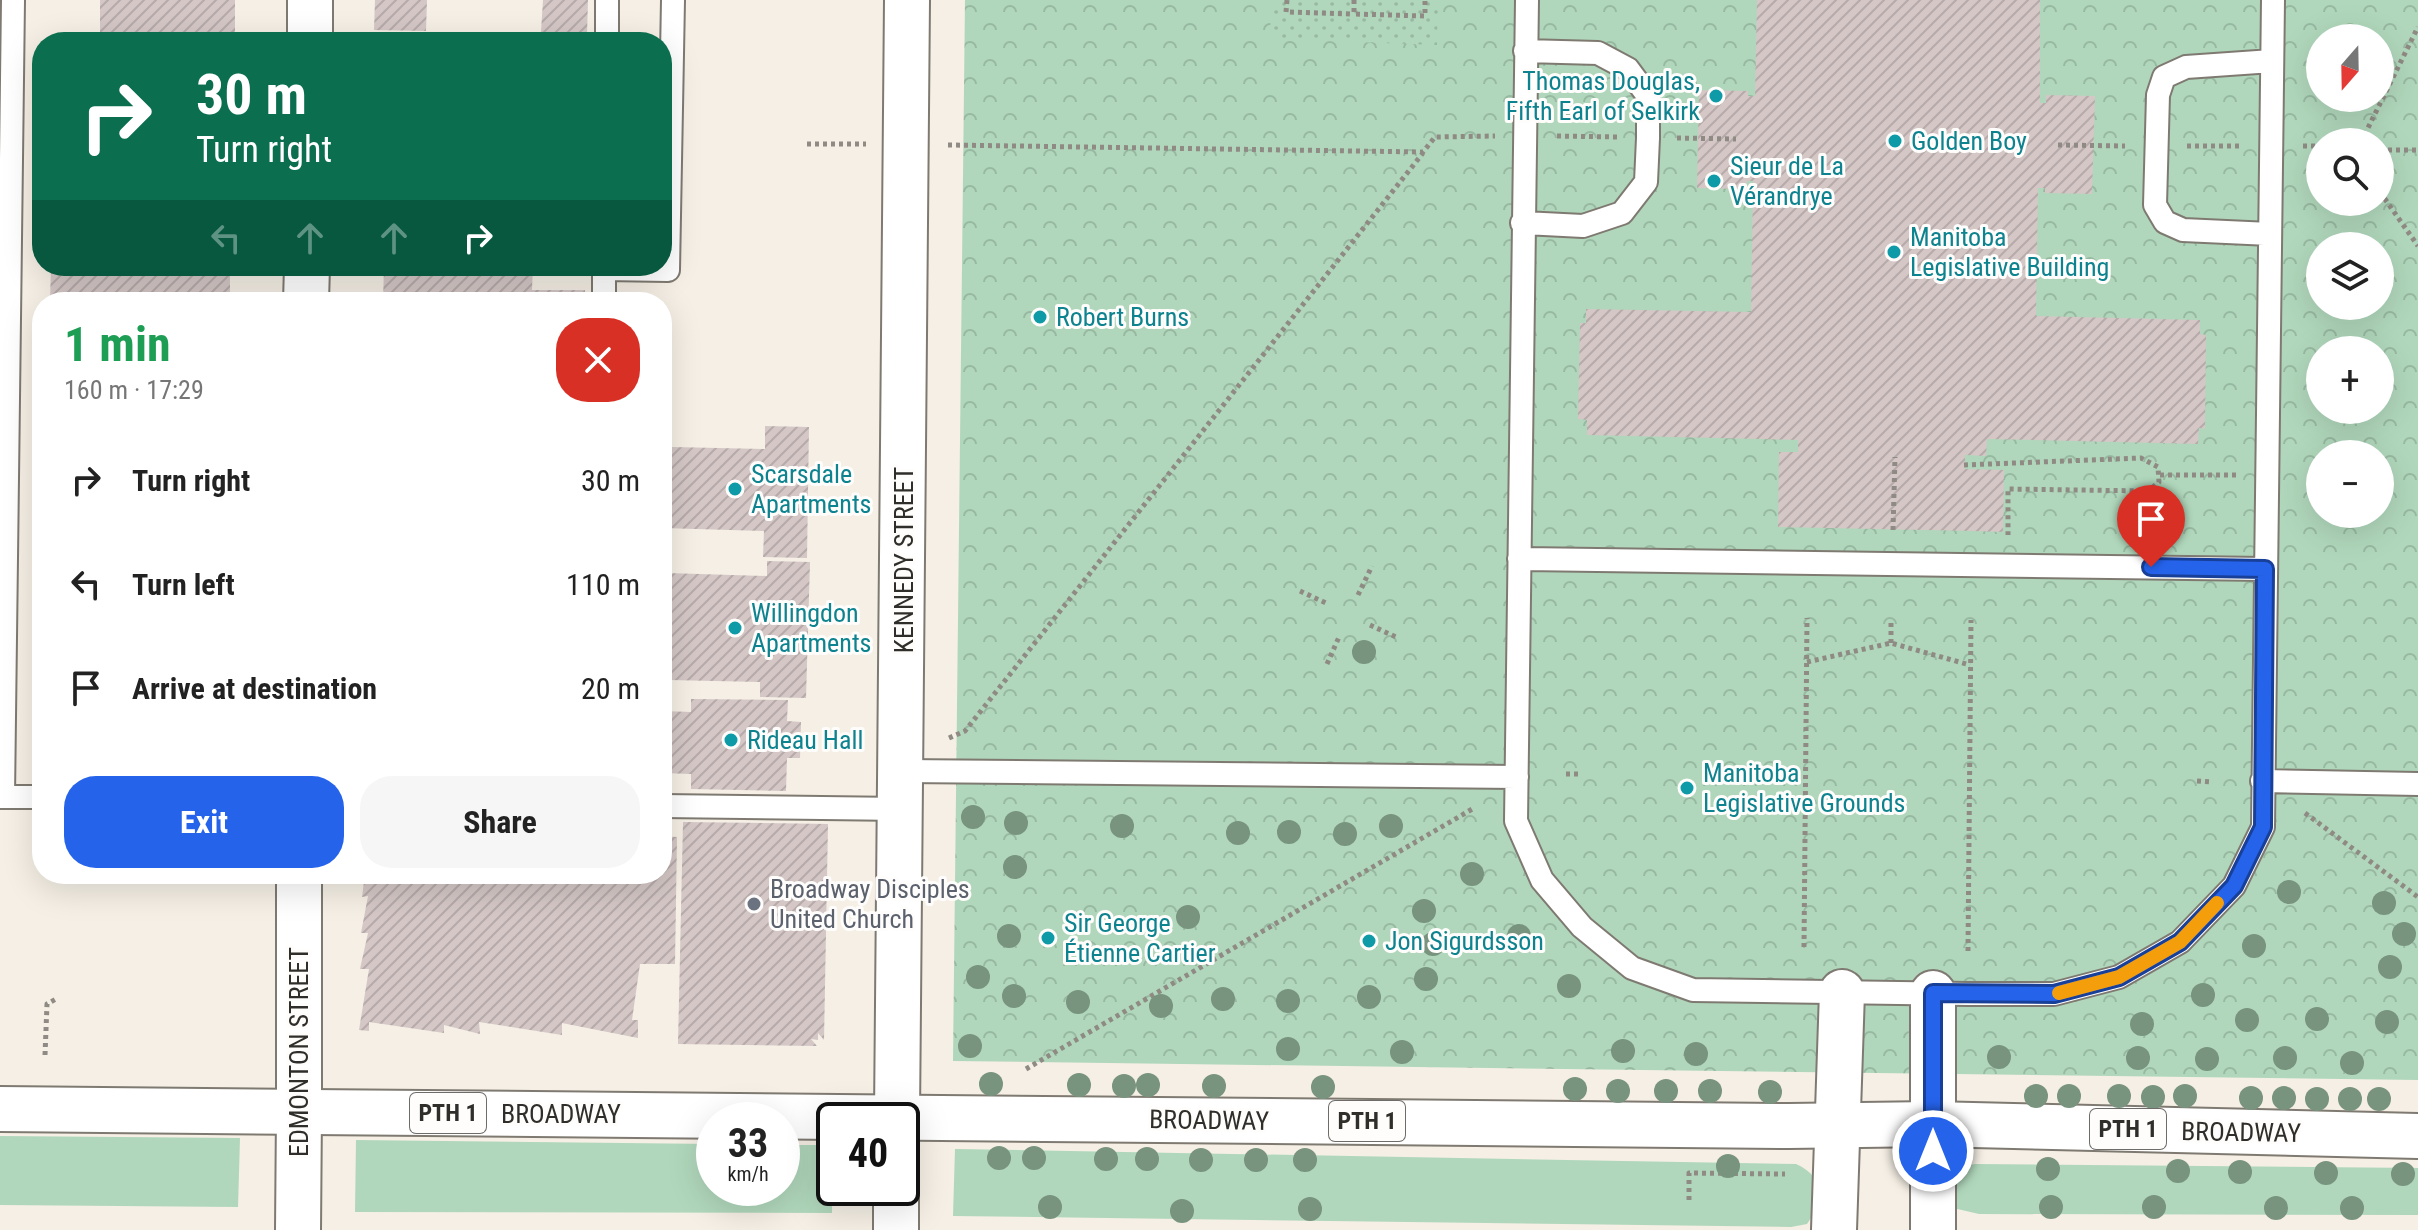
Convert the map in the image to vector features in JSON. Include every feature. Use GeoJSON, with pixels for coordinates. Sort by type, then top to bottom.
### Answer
{"type":"FeatureCollection","features":[{"type":"Feature","properties":{"kind":"main road"},"geometry":{"type":"LineString","coordinates":[[310,0],[310,32]]}},
{"type":"Feature","properties":{"kind":"main road","name":"KENNEDY STREET"},"geometry":{"type":"LineString","coordinates":[[897,1102],[907,0]]}},
{"type":"Feature","properties":{"kind":"main road","name":"EDMONTON STREET"},"geometry":{"type":"LineString","coordinates":[[298,1230],[299,884]]}},
{"type":"Feature","properties":{"kind":"main road"},"geometry":{"type":"LineString","coordinates":[[1834,1230],[1842,992]]}},
{"type":"Feature","properties":{"kind":"main road"},"geometry":{"type":"LineString","coordinates":[[1933,993],[1933,1230]]}},
{"type":"Feature","properties":{"kind":"main road","name":"BROADWAY"},"geometry":{"type":"LineString","coordinates":[[0,1109],[816,1117]]}},
{"type":"Feature","properties":{"kind":"main road","name":"BROADWAY"},"geometry":{"type":"LineString","coordinates":[[920,1118],[1837,1126],[1932,1124],[2418,1136]]}},
{"type":"Feature","properties":{"kind":"main road"},"geometry":{"type":"LineString","coordinates":[[896,1206],[896,1230]]}},
{"type":"Feature","properties":{"kind":"lane"},"geometry":{"type":"LineString","coordinates":[[13,0],[2,797],[32,797]]}},
{"type":"Feature","properties":{"kind":"lane"},"geometry":{"type":"LineString","coordinates":[[607,0],[607,32]]}},
{"type":"Feature","properties":{"kind":"lane"},"geometry":{"type":"LineString","coordinates":[[672,54],[673,0]]}},
{"type":"Feature","properties":{"kind":"lane"},"geometry":{"type":"LineString","coordinates":[[1527,0],[1516,821],[1542,880],[1582,927],[1632,968],[1693,990],[2054,994],[2119,977],[2180,942],[2234,886],[2263,827],[2273,0]]}},
{"type":"Feature","properties":{"kind":"lane"},"geometry":{"type":"LineString","coordinates":[[1522,223],[1583,226],[1622,213],[1646,182],[1648,138],[1648,96],[1628,69],[1598,53],[1525,51]]}},
{"type":"Feature","properties":{"kind":"lane"},"geometry":{"type":"LineString","coordinates":[[2270,234],[2183,230],[2165,222],[2155,205],[2158,95],[2164,77],[2186,67],[2272,61]]}},
{"type":"Feature","properties":{"kind":"lane"},"geometry":{"type":"LineString","coordinates":[[1519,559],[2265,569]]}},
{"type":"Feature","properties":{"kind":"lane"},"geometry":{"type":"LineString","coordinates":[[672,805],[902,790],[1517,777]]}},
{"type":"Feature","properties":{"kind":"lane"},"geometry":{"type":"LineString","coordinates":[[2262,781],[2418,784]]}},
{"type":"Feature","properties":{"kind":"path"},"geometry":{"type":"LineString","coordinates":[[1287,0],[1286,12],[1425,16],[1425,0]]}},
{"type":"Feature","properties":{"kind":"path"},"geometry":{"type":"LineString","coordinates":[[1354,0],[1354,14]]}},
{"type":"Feature","properties":{"kind":"path"},"geometry":{"type":"LineString","coordinates":[[2368,128],[2418,27]]}},
{"type":"Feature","properties":{"kind":"path"},"geometry":{"type":"LineString","coordinates":[[949,738],[965,731],[1435,137],[1736,139]]}},
{"type":"Feature","properties":{"kind":"path"},"geometry":{"type":"LineString","coordinates":[[807,144],[1423,152]]}},
{"type":"Feature","properties":{"kind":"path"},"geometry":{"type":"LineString","coordinates":[[2058,145],[2306,146]]}},
{"type":"Feature","properties":{"kind":"path"},"geometry":{"type":"LineString","coordinates":[[2394,150],[2418,150]]}},
{"type":"Feature","properties":{"kind":"path"},"geometry":{"type":"LineString","coordinates":[[2394,212],[2418,246]]}},
{"type":"Feature","properties":{"kind":"path"},"geometry":{"type":"LineString","coordinates":[[1893,530],[1895,457]]}},
{"type":"Feature","properties":{"kind":"path"},"geometry":{"type":"LineString","coordinates":[[1964,465],[2141,458],[2150,460],[2160,475],[2159,482],[2148,491],[2008,489],[2007,564]]}},
{"type":"Feature","properties":{"kind":"path"},"geometry":{"type":"LineString","coordinates":[[2160,475],[2266,476]]}},
{"type":"Feature","properties":{"kind":"path"},"geometry":{"type":"LineString","coordinates":[[1358,595],[1372,566]]}},
{"type":"Feature","properties":{"kind":"path"},"geometry":{"type":"LineString","coordinates":[[1300,591],[1328,604]]}},
{"type":"Feature","properties":{"kind":"path"},"geometry":{"type":"LineString","coordinates":[[1804,947],[1807,618]]}},
{"type":"Feature","properties":{"kind":"path"},"geometry":{"type":"LineString","coordinates":[[1891,619],[1891,643]]}},
{"type":"Feature","properties":{"kind":"path"},"geometry":{"type":"LineString","coordinates":[[1968,951],[1971,620]]}},
{"type":"Feature","properties":{"kind":"path"},"geometry":{"type":"LineString","coordinates":[[1370,625],[1398,638]]}},
{"type":"Feature","properties":{"kind":"path"},"geometry":{"type":"LineString","coordinates":[[1327,664],[1339,637]]}},
{"type":"Feature","properties":{"kind":"path"},"geometry":{"type":"LineString","coordinates":[[1807,662],[1891,643],[1970,665]]}},
{"type":"Feature","properties":{"kind":"path"},"geometry":{"type":"LineString","coordinates":[[1566,774],[1581,774]]}},
{"type":"Feature","properties":{"kind":"path"},"geometry":{"type":"LineString","coordinates":[[1026,1069],[1468,812],[1517,777]]}},
{"type":"Feature","properties":{"kind":"path"},"geometry":{"type":"LineString","coordinates":[[2197,781],[2213,782]]}},
{"type":"Feature","properties":{"kind":"path"},"geometry":{"type":"LineString","coordinates":[[2262,781],[2418,897]]}},
{"type":"Feature","properties":{"kind":"path"},"geometry":{"type":"LineString","coordinates":[[45,1055],[47,1004],[56,999]]}},
{"type":"Feature","properties":{"kind":"path"},"geometry":{"type":"LineString","coordinates":[[1689,1200],[1689,1173],[1785,1174]]}},
{"type":"Feature","properties":{"kind":"green space","name":"Manitoba Legislative Grounds"},"geometry":{"type":"Polygon","coordinates":[[[965,0],[2418,0],[2418,1080],[953,1061],[965,0]]]}},
{"type":"Feature","properties":{"kind":"green space"},"geometry":{"type":"Polygon","coordinates":[[[1271,0],[1438,0],[1437,45],[1270,39],[1271,0]]]}},
{"type":"Feature","properties":{"kind":"green space"},"geometry":{"type":"Polygon","coordinates":[[[0,1136],[240,1138],[238,1207],[0,1205],[0,1136]]]}},
{"type":"Feature","properties":{"kind":"green space"},"geometry":{"type":"Polygon","coordinates":[[[356,1140],[696,1144],[696,1206],[800,1206],[800,1145],[816,1145],[816,1206],[832,1206],[832,1213],[355,1212],[356,1140]]]}},
{"type":"Feature","properties":{"kind":"green space"},"geometry":{"type":"Polygon","coordinates":[[[955,1149],[1796,1164],[1817,1182],[1819,1197],[1807,1224],[1791,1227],[953,1216],[955,1149]]]}},
{"type":"Feature","properties":{"kind":"green space"},"geometry":{"type":"Polygon","coordinates":[[[1975,1164],[2418,1168],[2418,1215],[1979,1214],[1953,1208],[1955,1168],[1975,1164]]]}},
{"type":"Feature","properties":{"kind":"building"},"geometry":{"type":"Polygon","coordinates":[[[100,0],[235,0],[235,32],[100,32],[100,0]]]}},
{"type":"Feature","properties":{"kind":"building"},"geometry":{"type":"Polygon","coordinates":[[[375,0],[427,0],[426,31],[374,30],[375,0]]]}},
{"type":"Feature","properties":{"kind":"building"},"geometry":{"type":"Polygon","coordinates":[[[543,0],[588,0],[587,32],[541,32],[543,0]]]}},
{"type":"Feature","properties":{"kind":"building","name":"Manitoba Legislative Building"},"geometry":{"type":"Polygon","coordinates":[[[1757,0],[2040,0],[2040,103],[2046,103],[2046,95],[2095,96],[2092,194],[2045,193],[2045,188],[2038,188],[2036,316],[2200,320],[2200,334],[2206,335],[2205,429],[2199,428],[2198,444],[1987,439],[1986,456],[1965,455],[1965,469],[2004,470],[2003,532],[1778,527],[1779,452],[1798,452],[1798,440],[1587,435],[1587,420],[1578,419],[1580,323],[1586,323],[1586,309],[1751,312],[1753,181],[1747,181],[1746,189],[1697,188],[1699,90],[1748,91],[1748,96],[1755,96],[1757,0]]]}},
{"type":"Feature","properties":{"kind":"building"},"geometry":{"type":"Polygon","coordinates":[[[51,276],[230,276],[230,292],[50,292],[51,276]]]}},
{"type":"Feature","properties":{"kind":"building"},"geometry":{"type":"Polygon","coordinates":[[[384,276],[533,276],[532,290],[585,290],[585,292],[383,292],[384,276]]]}},
{"type":"Feature","properties":{"kind":"building","name":"Scarsdale Apartments"},"geometry":{"type":"Polygon","coordinates":[[[765,426],[809,427],[807,558],[763,557],[764,531],[672,528],[672,447],[765,449],[765,426]]]}},
{"type":"Feature","properties":{"kind":"building","name":"Willingdon Apartments"},"geometry":{"type":"Polygon","coordinates":[[[767,561],[810,562],[806,698],[760,697],[760,682],[672,680],[672,573],[767,576],[767,561]]]}},
{"type":"Feature","properties":{"kind":"building","name":"Rideau Hall"},"geometry":{"type":"Polygon","coordinates":[[[691,699],[788,700],[787,721],[801,722],[800,758],[787,758],[786,791],[691,789],[691,774],[672,773],[672,711],[691,712],[691,699]]]}},
{"type":"Feature","properties":{"kind":"building","name":"Broadway Disciples United Church"},"geometry":{"type":"Polygon","coordinates":[[[683,822],[828,824],[824,1040],[818,1033],[818,1040],[811,1039],[817,1046],[678,1044],[683,822]]]}},
{"type":"Feature","properties":{"kind":"building"},"geometry":{"type":"Polygon","coordinates":[[[672,837],[677,837],[675,964],[640,964],[632,1020],[638,1020],[638,1038],[562,1023],[562,1035],[479,1022],[480,1034],[444,1025],[444,1033],[369,1022],[369,1031],[359,1030],[369,969],[360,969],[368,933],[361,933],[368,896],[362,897],[364,884],[672,884],[672,837]]]}},
{"type":"Feature","properties":{"kind":"slow traffic"},"geometry":{"type":"LineString","coordinates":[[2059,993],[2119,977],[2180,942],[2217,903]]}},
{"type":"Feature","properties":{"kind":"place","name":"Thomas Douglas, Fifth Earl of Selkirk"},"geometry":{"type":"Point","coordinates":[1716,96]}},
{"type":"Feature","properties":{"kind":"place","name":"Golden Boy"},"geometry":{"type":"Point","coordinates":[1895,141]}},
{"type":"Feature","properties":{"kind":"place","name":"Sieur de La Vérandrye"},"geometry":{"type":"Point","coordinates":[1714,181]}},
{"type":"Feature","properties":{"kind":"place","name":"Manitoba Legislative Building"},"geometry":{"type":"Point","coordinates":[1894,252]}},
{"type":"Feature","properties":{"kind":"place","name":"Robert Burns"},"geometry":{"type":"Point","coordinates":[1040,317]}},
{"type":"Feature","properties":{"kind":"place","name":"Scarsdale Apartments"},"geometry":{"type":"Point","coordinates":[735,489]}},
{"type":"Feature","properties":{"kind":"place","name":"Willingdon Apartments"},"geometry":{"type":"Point","coordinates":[735,628]}},
{"type":"Feature","properties":{"kind":"place","name":"Rideau Hall"},"geometry":{"type":"Point","coordinates":[731,740]}},
{"type":"Feature","properties":{"kind":"place","name":"Manitoba Legislative Grounds"},"geometry":{"type":"Point","coordinates":[1687,788]}},
{"type":"Feature","properties":{"kind":"place","name":"Broadway Disciples United Church"},"geometry":{"type":"Point","coordinates":[754,904]}},
{"type":"Feature","properties":{"kind":"place","name":"Sir George Étienne Cartier"},"geometry":{"type":"Point","coordinates":[1048,938]}},
{"type":"Feature","properties":{"kind":"place","name":"Jon Sigurdsson"},"geometry":{"type":"Point","coordinates":[1369,941]}},
{"type":"Feature","properties":{"kind":"route"},"geometry":{"type":"LineString","coordinates":[[1933,1151],[1933,993],[2054,994],[2119,977],[2180,942],[2234,886],[2263,827],[2265,569],[2151,567]]}}]}
